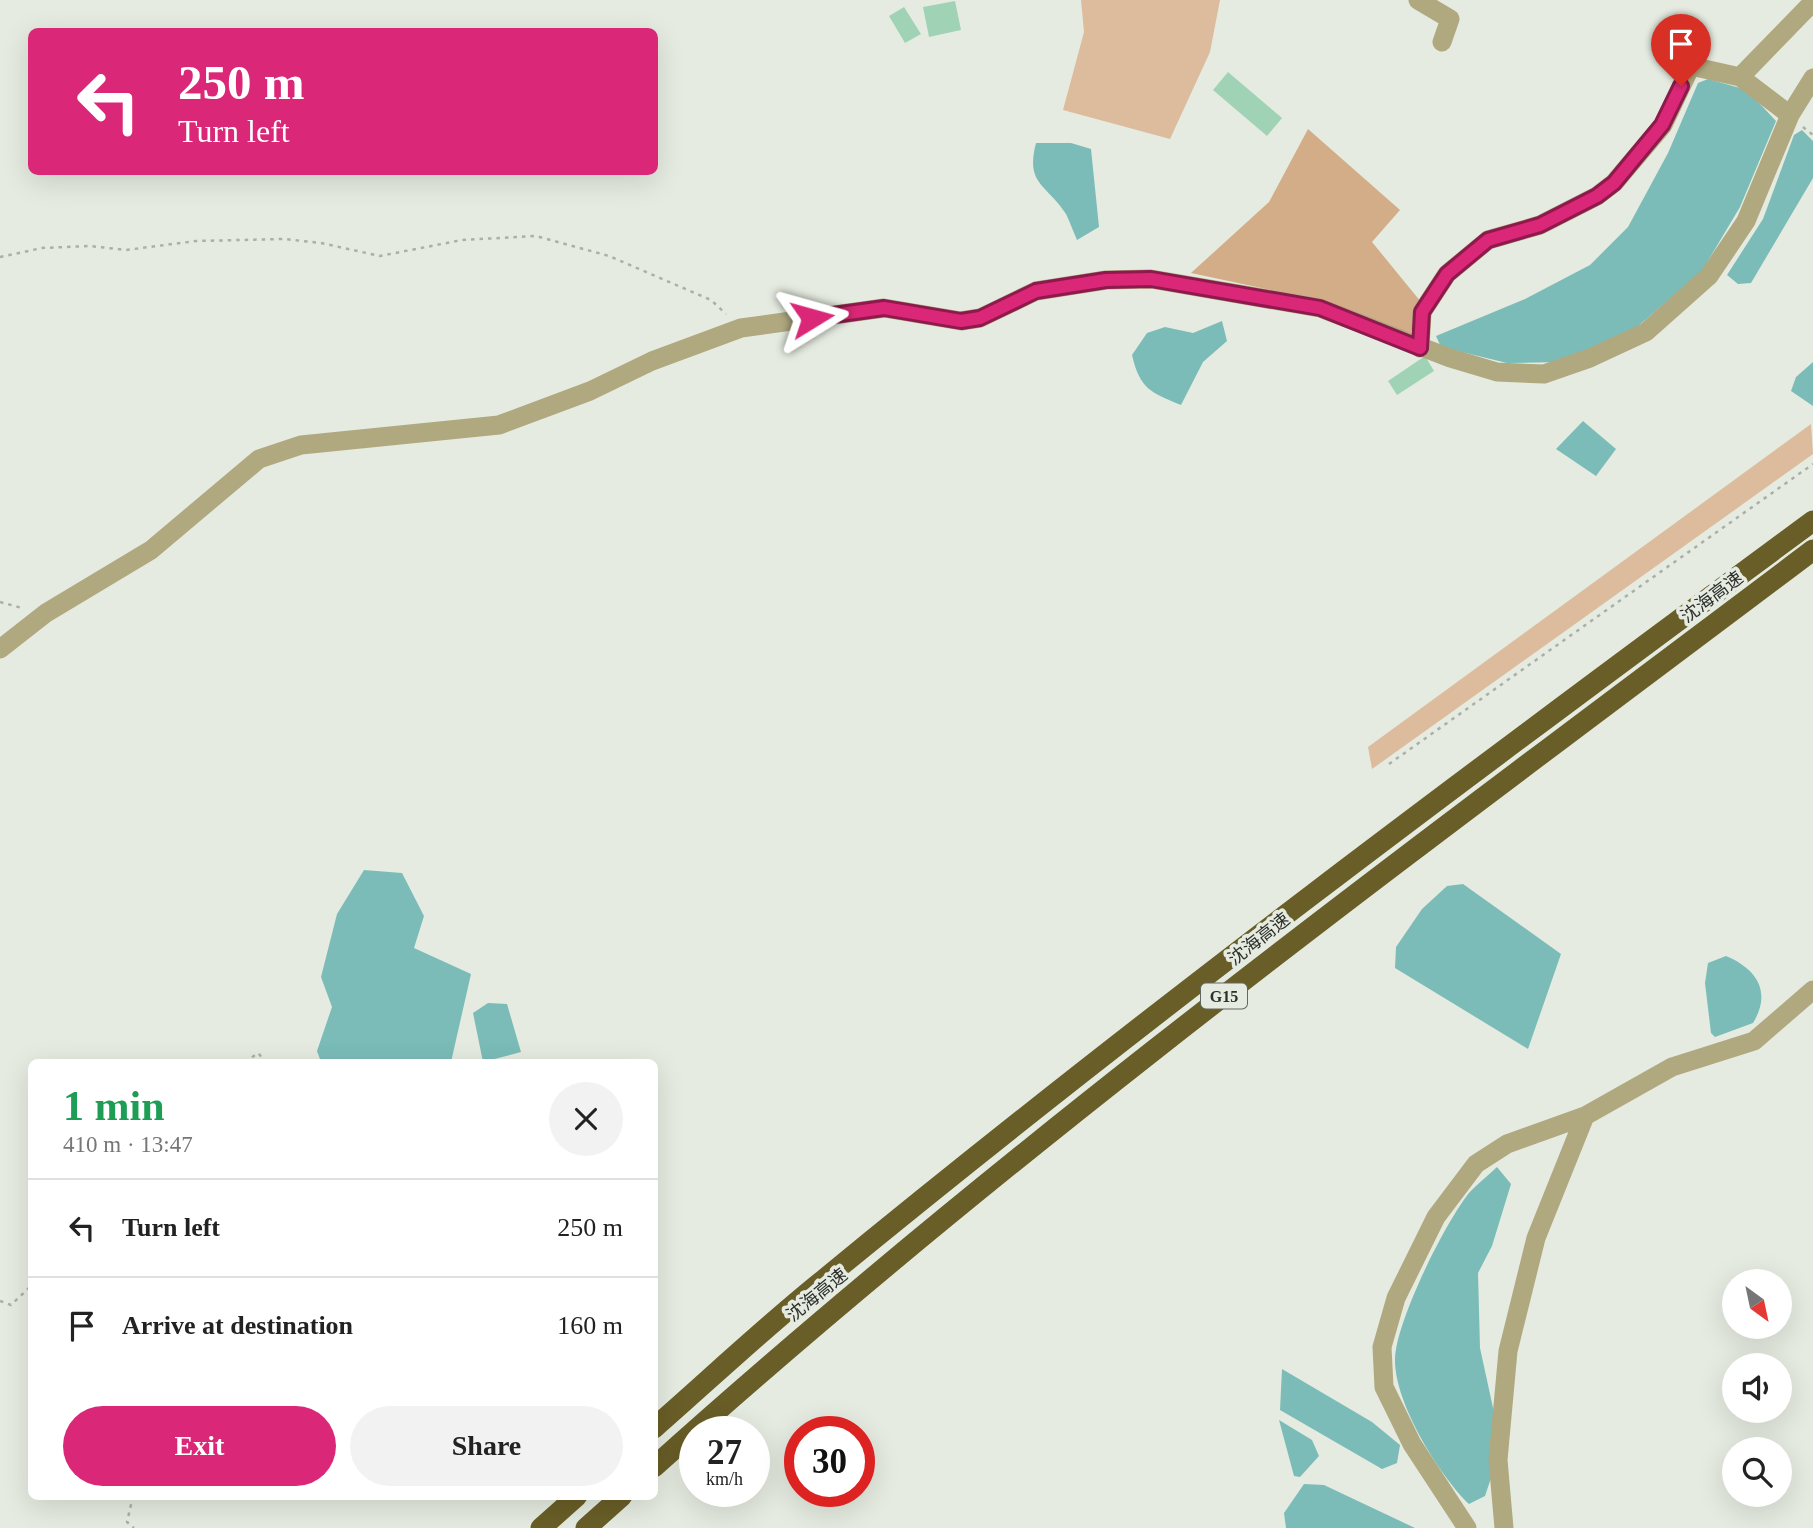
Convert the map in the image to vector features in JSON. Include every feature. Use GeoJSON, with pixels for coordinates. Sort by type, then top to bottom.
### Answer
{"type":"FeatureCollection","features":[{"type":"Feature","properties":{"kind":"highway","name":"沈海高速"},"geometry":{"type":"LineString","coordinates":[[658,1424],[819,1283],[1195,984],[1813,521]]}},
{"type":"Feature","properties":{"kind":"highway","name":"沈海高速"},"geometry":{"type":"LineString","coordinates":[[658,1463],[771,1362],[1276,954],[1813,550]]}},
{"type":"Feature","properties":{"kind":"highway"},"geometry":{"type":"LineString","coordinates":[[541,1528],[572,1500]]}},
{"type":"Feature","properties":{"kind":"highway"},"geometry":{"type":"LineString","coordinates":[[586,1528],[618,1500]]}},
{"type":"Feature","properties":{"kind":"street"},"geometry":{"type":"LineString","coordinates":[[1418,0],[1450,19],[1442,43]]}},
{"type":"Feature","properties":{"kind":"street"},"geometry":{"type":"LineString","coordinates":[[1740,76],[1813,2]]}},
{"type":"Feature","properties":{"kind":"street"},"geometry":{"type":"LineString","coordinates":[[1420,348],[1422,312],[1447,274],[1488,240],[1540,225],[1597,196],[1614,183],[1662,125],[1690,66],[1740,76],[1790,116]]}},
{"type":"Feature","properties":{"kind":"street"},"geometry":{"type":"LineString","coordinates":[[0,649],[46,613],[151,550],[259,458],[302,445],[499,425],[590,391],[652,360],[741,328],[884,308],[961,321],[980,318],[1036,291],[1106,280],[1151,279],[1320,308],[1420,348],[1497,372],[1544,374],[1590,358],[1646,332],[1709,276],[1746,221],[1790,116],[1813,78]]}},
{"type":"Feature","properties":{"kind":"street"},"geometry":{"type":"LineString","coordinates":[[1466,1528],[1412,1444],[1384,1387],[1382,1347],[1392,1311],[1436,1217],[1476,1164],[1507,1144],[1585,1116],[1672,1067],[1754,1041],[1813,990]]}},
{"type":"Feature","properties":{"kind":"street"},"geometry":{"type":"LineString","coordinates":[[1504,1528],[1498,1460],[1508,1351],[1536,1238],[1585,1116]]}},
{"type":"Feature","properties":{"kind":"path"},"geometry":{"type":"LineString","coordinates":[[0,257],[42,248],[90,246],[126,250],[196,241],[284,239],[321,243],[380,256],[462,240],[536,236],[609,256],[711,300],[741,328]]}},
{"type":"Feature","properties":{"kind":"path"},"geometry":{"type":"LineString","coordinates":[[1389,764],[1813,464]]}},
{"type":"Feature","properties":{"kind":"path"},"geometry":{"type":"LineString","coordinates":[[249,1059],[258,1053],[263,1059]]}},
{"type":"Feature","properties":{"kind":"path"},"geometry":{"type":"LineString","coordinates":[[0,1301],[11,1305],[28,1289]]}},
{"type":"Feature","properties":{"kind":"path"},"geometry":{"type":"LineString","coordinates":[[132,1500],[127,1522],[134,1528]]}},
{"type":"Feature","properties":{"kind":"shaded area"},"geometry":{"type":"Polygon","coordinates":[[[1081,0],[1220,0],[1210,52],[1170,139],[1063,110],[1084,32],[1081,0]]]}},
{"type":"Feature","properties":{"kind":"shaded area"},"geometry":{"type":"Polygon","coordinates":[[[1308,129],[1400,210],[1372,242],[1421,302],[1410,335],[1328,302],[1191,273],[1269,202],[1308,129]]]}},
{"type":"Feature","properties":{"kind":"shaded area"},"geometry":{"type":"Polygon","coordinates":[[[1811,424],[1813,454],[1372,769],[1368,747],[1811,424]]]}},
{"type":"Feature","properties":{"kind":"water"},"geometry":{"type":"Polygon","coordinates":[[[1708,79],[1747,90],[1776,121],[1740,207],[1702,271],[1637,327],[1560,362],[1507,363],[1441,347],[1436,336],[1525,299],[1590,265],[1628,227],[1668,153],[1698,83],[1708,79]]]}},
{"type":"Feature","properties":{"kind":"water"},"geometry":{"type":"Polygon","coordinates":[[[1802,130],[1813,141],[1813,178],[1751,283],[1738,284],[1727,275],[1763,219],[1794,135],[1802,130]]]}},
{"type":"Feature","properties":{"kind":"water"},"geometry":{"type":"Polygon","coordinates":[[[1036,143],[1071,143],[1091,149],[1099,227],[1077,240],[1066,214],[1036,176],[1033,157],[1036,143]]]}},
{"type":"Feature","properties":{"kind":"water"},"geometry":{"type":"Polygon","coordinates":[[[1222,321],[1227,341],[1203,362],[1181,405],[1148,388],[1139,375],[1132,355],[1147,333],[1165,327],[1193,333],[1222,321]]]}},
{"type":"Feature","properties":{"kind":"water"},"geometry":{"type":"Polygon","coordinates":[[[1813,362],[1813,406],[1791,391],[1796,377],[1813,362]]]}},
{"type":"Feature","properties":{"kind":"water"},"geometry":{"type":"Polygon","coordinates":[[[1583,421],[1616,449],[1596,476],[1556,449],[1583,421]]]}},
{"type":"Feature","properties":{"kind":"water"},"geometry":{"type":"Polygon","coordinates":[[[364,870],[402,873],[424,916],[414,948],[471,974],[452,1059],[320,1059],[317,1051],[332,1007],[321,977],[337,914],[364,870]]]}},
{"type":"Feature","properties":{"kind":"water"},"geometry":{"type":"Polygon","coordinates":[[[1463,884],[1561,954],[1528,1049],[1395,968],[1396,947],[1422,909],[1447,886],[1463,884]]]}},
{"type":"Feature","properties":{"kind":"water"},"geometry":{"type":"Polygon","coordinates":[[[1726,956],[1737,961],[1753,975],[1761,992],[1761,1001],[1753,1023],[1715,1037],[1711,1033],[1705,983],[1708,963],[1726,956]]]}},
{"type":"Feature","properties":{"kind":"water"},"geometry":{"type":"Polygon","coordinates":[[[488,1003],[507,1004],[521,1052],[494,1059],[482,1059],[473,1013],[488,1003]]]}},
{"type":"Feature","properties":{"kind":"water"},"geometry":{"type":"Polygon","coordinates":[[[1497,1167],[1511,1184],[1492,1246],[1478,1273],[1480,1348],[1495,1417],[1491,1478],[1485,1496],[1469,1504],[1445,1475],[1420,1437],[1402,1396],[1395,1359],[1404,1321],[1423,1273],[1447,1226],[1469,1193],[1497,1167]]]}},
{"type":"Feature","properties":{"kind":"water"},"geometry":{"type":"Polygon","coordinates":[[[1282,1369],[1372,1422],[1400,1445],[1397,1463],[1382,1469],[1280,1410],[1282,1369]]]}},
{"type":"Feature","properties":{"kind":"water"},"geometry":{"type":"Polygon","coordinates":[[[1279,1420],[1312,1440],[1319,1456],[1300,1477],[1294,1476],[1279,1420]]]}},
{"type":"Feature","properties":{"kind":"water"},"geometry":{"type":"Polygon","coordinates":[[[1304,1484],[1324,1485],[1415,1528],[1286,1528],[1284,1513],[1304,1484]]]}},
{"type":"Feature","properties":{"kind":"building"},"geometry":{"type":"Polygon","coordinates":[[[955,1],[961,30],[929,37],[923,7],[955,1]]]}},
{"type":"Feature","properties":{"kind":"building"},"geometry":{"type":"Polygon","coordinates":[[[904,7],[921,34],[905,43],[889,16],[904,7]]]}},
{"type":"Feature","properties":{"kind":"building"},"geometry":{"type":"Polygon","coordinates":[[[1228,72],[1282,118],[1267,136],[1213,90],[1228,72]]]}},
{"type":"Feature","properties":{"kind":"building"},"geometry":{"type":"Polygon","coordinates":[[[1425,356],[1434,371],[1397,395],[1388,381],[1425,356]]]}},
{"type":"Feature","properties":{"kind":"route"},"geometry":{"type":"LineString","coordinates":[[812,318],[884,308],[961,321],[980,318],[1036,291],[1106,280],[1151,279],[1188,283],[1262,300],[1320,308],[1420,348],[1422,312],[1447,274],[1488,240],[1540,225],[1597,196],[1614,183],[1662,125],[1681,86]]}}]}
